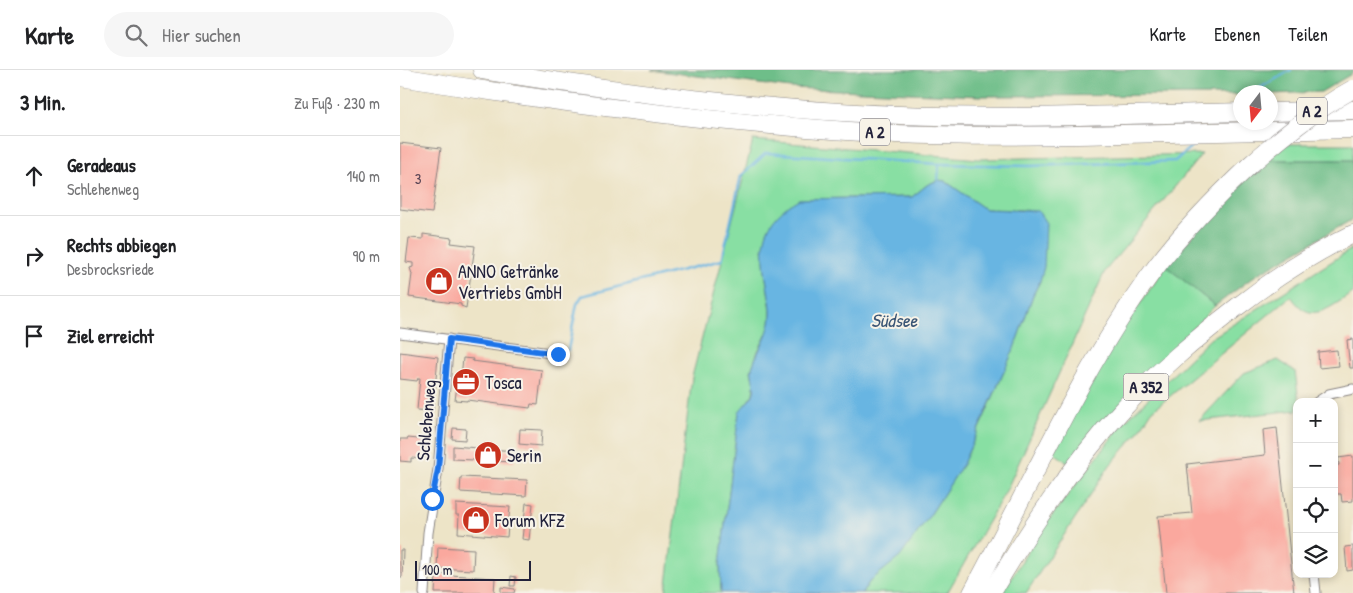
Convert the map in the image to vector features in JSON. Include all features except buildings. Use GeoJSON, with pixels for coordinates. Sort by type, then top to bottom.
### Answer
{"type":"FeatureCollection","features":[{"type":"Feature","properties":{"kind":"highway","name":"A 2"},"geometry":{"type":"LineString","coordinates":[[482,70],[658,94],[784,107],[899,115],[1012,117],[1233,112]]}},
{"type":"Feature","properties":{"kind":"highway","name":"A 2"},"geometry":{"type":"LineString","coordinates":[[400,77],[657,114],[898,134],[1014,136],[1353,129]]}},
{"type":"Feature","properties":{"kind":"highway"},"geometry":{"type":"LineString","coordinates":[[972,593],[1079,391],[1116,327],[1150,274],[1215,198],[1250,165],[1288,132],[1332,100],[1353,89]]}},
{"type":"Feature","properties":{"kind":"highway","name":"A 2"},"geometry":{"type":"LineString","coordinates":[[1278,112],[1353,110]]}},
{"type":"Feature","properties":{"kind":"highway","name":"A 352"},"geometry":{"type":"LineString","coordinates":[[991,593],[1076,466],[1112,421],[1143,389],[1175,358],[1261,289],[1304,261],[1353,234]]}},
{"type":"Feature","properties":{"kind":"street"},"geometry":{"type":"LineString","coordinates":[[400,333],[558,354]]}},
{"type":"Feature","properties":{"kind":"street","name":"Schlehenweg"},"geometry":{"type":"LineString","coordinates":[[424,593],[428,533],[438,469],[449,339]]}},
{"type":"Feature","properties":{"kind":"street"},"geometry":{"type":"LineString","coordinates":[[1323,398],[1329,394],[1353,389]]}},
{"type":"Feature","properties":{"kind":"street"},"geometry":{"type":"LineString","coordinates":[[1314,578],[1316,593]]}},
{"type":"Feature","properties":{"kind":"green space"},"geometry":{"type":"Polygon","coordinates":[[[651,70],[1353,70],[1353,73],[1321,92],[1278,94],[1278,85],[1233,85],[1233,95],[981,96],[790,88],[651,70]]]}},
{"type":"Feature","properties":{"kind":"green space"},"geometry":{"type":"Polygon","coordinates":[[[753,140],[979,159],[1202,154],[1105,271],[1007,489],[947,593],[862,593],[870,581],[900,556],[932,512],[963,464],[1013,351],[1040,281],[1027,210],[985,209],[945,181],[938,180],[927,185],[912,197],[799,199],[763,247],[771,310],[770,328],[758,351],[751,371],[754,385],[753,394],[739,413],[720,564],[721,593],[666,593],[692,377],[753,140]]]}},
{"type":"Feature","properties":{"kind":"green space"},"geometry":{"type":"Polygon","coordinates":[[[1285,144],[1353,144],[1353,160],[1267,160],[1285,144]]]}},
{"type":"Feature","properties":{"kind":"green space"},"geometry":{"type":"Polygon","coordinates":[[[1267,160],[1353,160],[1353,219],[1256,275],[1215,306],[1166,266],[1220,203],[1267,160]]]}},
{"type":"Feature","properties":{"kind":"green space"},"geometry":{"type":"Polygon","coordinates":[[[1353,248],[1353,293],[1328,308],[1313,312],[1306,311],[1291,296],[1152,411],[1138,433],[1110,465],[1026,593],[1002,593],[1041,530],[1123,423],[1210,339],[1353,248]]]}},
{"type":"Feature","properties":{"kind":"green space"},"geometry":{"type":"Polygon","coordinates":[[[1166,266],[1215,306],[1152,369],[1070,464],[1053,452],[1122,330],[1166,266]]]}},
{"type":"Feature","properties":{"kind":"green space"},"geometry":{"type":"Polygon","coordinates":[[[1278,360],[1295,371],[1298,398],[1293,398],[1293,410],[1199,421],[1244,373],[1278,360]]]}},
{"type":"Feature","properties":{"kind":"water","name":"Südsee"},"geometry":{"type":"Polygon","coordinates":[[[938,180],[945,181],[985,209],[1038,211],[1046,223],[1044,267],[1040,281],[1013,351],[963,464],[900,557],[870,581],[862,593],[721,593],[720,564],[739,412],[753,395],[752,368],[771,319],[771,304],[764,257],[766,235],[770,225],[786,207],[799,199],[912,197],[927,185],[938,180]]]}},
{"type":"Feature","properties":{"kind":"waterway"},"geometry":{"type":"LineString","coordinates":[[1265,85],[1291,70]]}},
{"type":"Feature","properties":{"kind":"waterway"},"geometry":{"type":"LineString","coordinates":[[938,180],[939,164],[1029,166],[1175,161],[1198,140]]}},
{"type":"Feature","properties":{"kind":"waterway"},"geometry":{"type":"LineString","coordinates":[[568,350],[577,304],[582,296],[722,260],[741,176],[766,153],[939,164]]}},
{"type":"Feature","properties":{"kind":"place","name":"ANNO Getränke Vertriebs GmbH"},"geometry":{"type":"Point","coordinates":[439,281]}},
{"type":"Feature","properties":{"kind":"place","name":"Tosca"},"geometry":{"type":"Point","coordinates":[466,382]}},
{"type":"Feature","properties":{"kind":"place","name":"Serin"},"geometry":{"type":"Point","coordinates":[488,455]}},
{"type":"Feature","properties":{"kind":"place","name":"Forum KFZ"},"geometry":{"type":"Point","coordinates":[476,520]}},
{"type":"Feature","properties":{"kind":"route"},"geometry":{"type":"LineString","coordinates":[[432,499],[438,469],[449,339],[558,354]]}}]}
